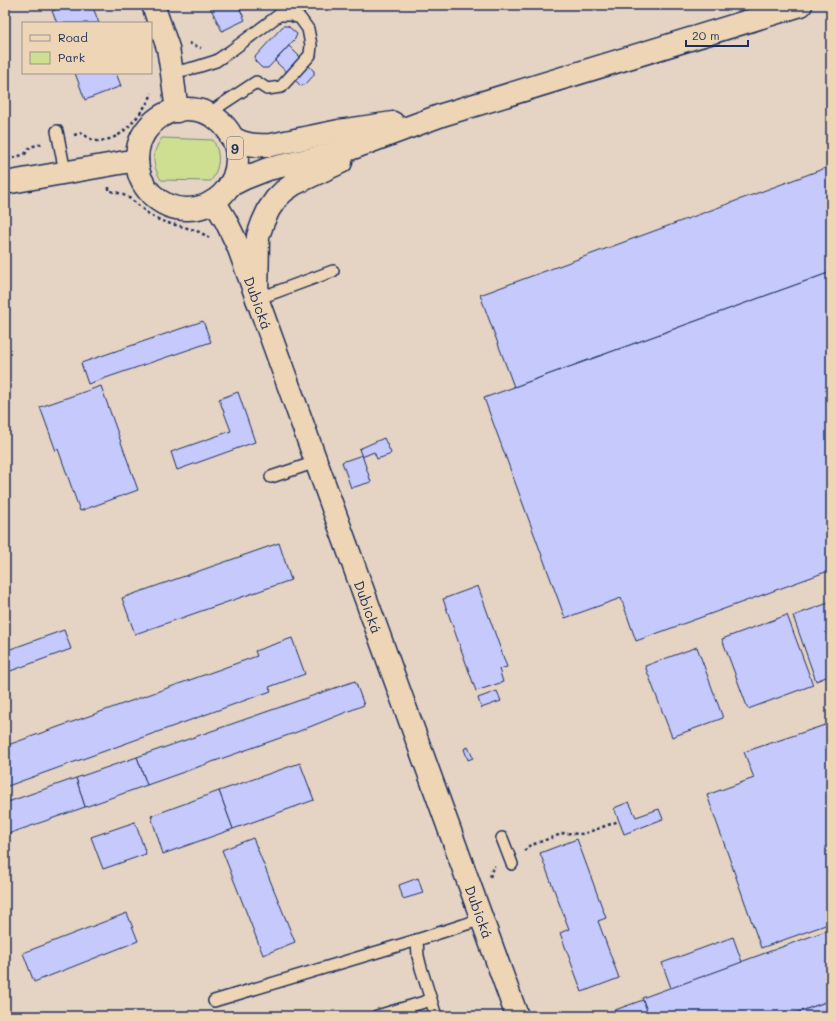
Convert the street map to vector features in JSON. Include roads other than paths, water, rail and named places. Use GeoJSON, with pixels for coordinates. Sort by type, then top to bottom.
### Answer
{"type":"FeatureCollection","features":[{"type":"Feature","properties":{"kind":"main road"},"geometry":{"type":"LineString","coordinates":[[152,5],[168,48],[177,111]]}},
{"type":"Feature","properties":{"kind":"main road","name":"9"},"geometry":{"type":"LineString","coordinates":[[221,194],[233,177],[236,167],[235,146],[226,128],[209,114],[198,111],[177,111],[166,114],[156,120],[148,128],[142,138],[139,148],[137,160],[138,170],[142,181],[147,190],[164,203],[173,207],[194,209],[205,206],[245,178],[268,169],[342,152],[442,115],[801,5]]}},
{"type":"Feature","properties":{"kind":"main road"},"geometry":{"type":"LineString","coordinates":[[257,300],[258,236],[269,209],[276,199],[294,184],[442,115]]}},
{"type":"Feature","properties":{"kind":"main road","name":"9"},"geometry":{"type":"LineString","coordinates":[[231,137],[252,145],[271,145],[339,131],[442,115]]}},
{"type":"Feature","properties":{"kind":"main road"},"geometry":{"type":"LineString","coordinates":[[5,183],[137,160]]}},
{"type":"Feature","properties":{"kind":"main road","name":"Dubická"},"geometry":{"type":"LineString","coordinates":[[221,194],[226,221],[238,246],[517,1016]]}},
{"type":"Feature","properties":{"kind":"lane"},"geometry":{"type":"LineString","coordinates":[[172,73],[216,61],[279,15],[292,15],[300,18],[308,29],[311,45],[310,55],[281,87],[267,89],[256,82],[209,114]]}},
{"type":"Feature","properties":{"kind":"lane"},"geometry":{"type":"LineString","coordinates":[[58,135],[65,172]]}},
{"type":"Feature","properties":{"kind":"lane"},"geometry":{"type":"LineString","coordinates":[[257,300],[333,271]]}},
{"type":"Feature","properties":{"kind":"lane"},"geometry":{"type":"LineString","coordinates":[[271,477],[316,462]]}},
{"type":"Feature","properties":{"kind":"lane"},"geometry":{"type":"LineString","coordinates":[[502,838],[511,862]]}},
{"type":"Feature","properties":{"kind":"lane"},"geometry":{"type":"LineString","coordinates":[[214,1001],[482,919]]}},
{"type":"Feature","properties":{"kind":"lane"},"geometry":{"type":"LineString","coordinates":[[417,940],[418,956],[436,1016]]}},
{"type":"Feature","properties":{"kind":"lane"},"geometry":{"type":"LineString","coordinates":[[377,1016],[431,1000]]}}]}
